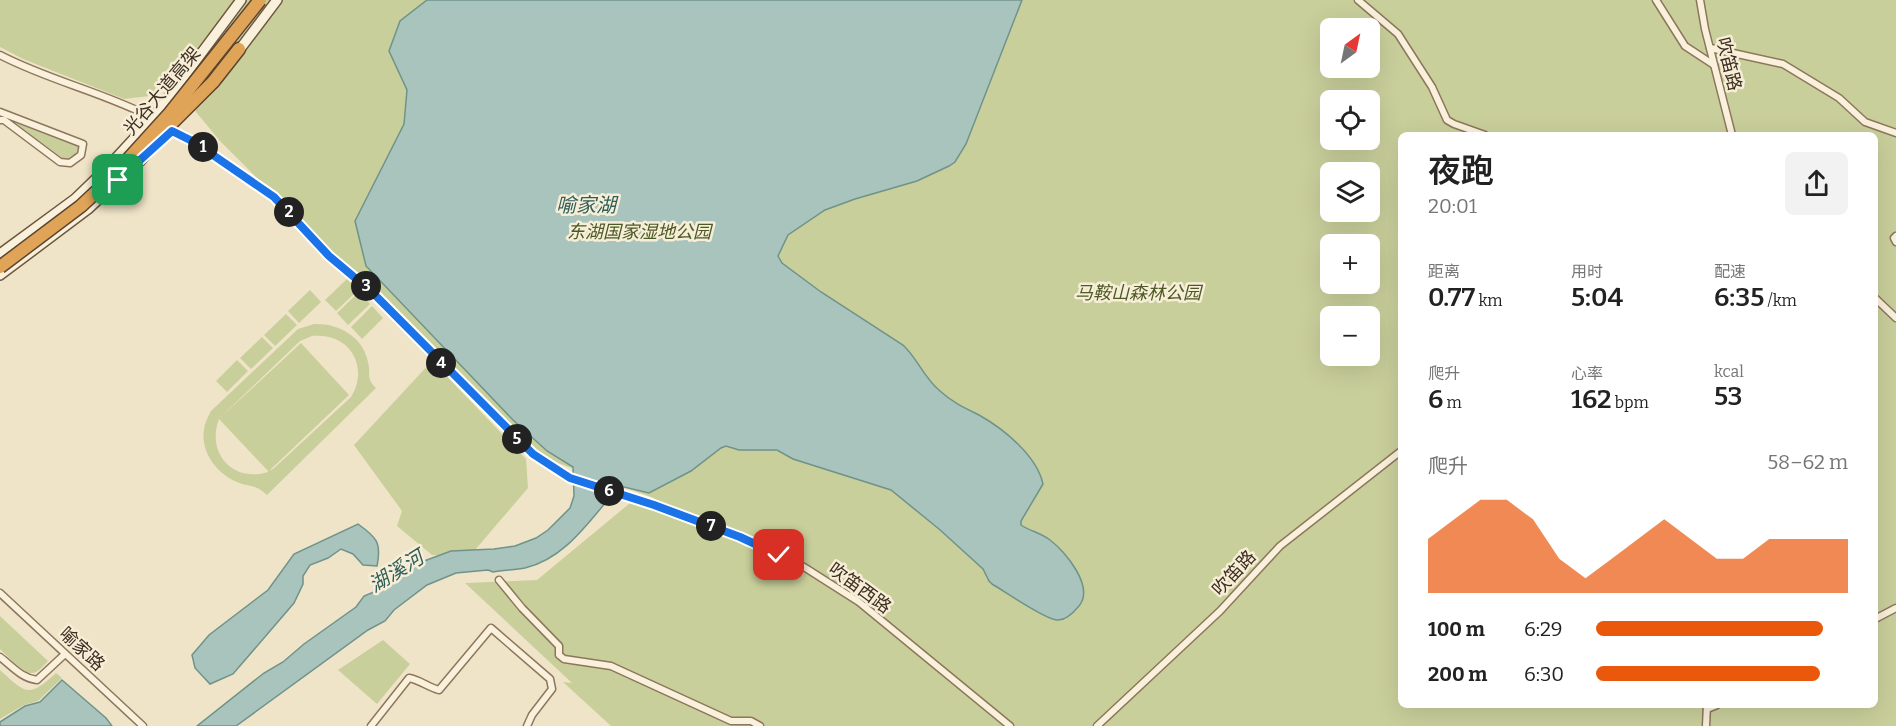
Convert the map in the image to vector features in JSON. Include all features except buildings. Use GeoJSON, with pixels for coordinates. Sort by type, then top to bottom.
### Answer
{"type":"FeatureCollection","features":[{"type":"Feature","properties":{"kind":"highway","name":"光谷大道高架"},"geometry":{"type":"LineString","coordinates":[[0,262],[78,203],[109,174],[167,110],[251,0]]}},
{"type":"Feature","properties":{"kind":"highway","name":"光谷大道高架"},"geometry":{"type":"LineString","coordinates":[[0,267],[81,206],[112,177],[170,112],[260,0]]}},
{"type":"Feature","properties":{"kind":"highway"},"geometry":{"type":"LineString","coordinates":[[112,177],[139,160],[164,130],[213,82],[239,49]]}},
{"type":"Feature","properties":{"kind":"main road"},"geometry":{"type":"LineString","coordinates":[[0,254],[75,199],[105,170],[153,118],[241,0]]}},
{"type":"Feature","properties":{"kind":"main road"},"geometry":{"type":"LineString","coordinates":[[0,275],[87,209],[172,131],[218,80],[277,0]]}},
{"type":"Feature","properties":{"kind":"street"},"geometry":{"type":"LineString","coordinates":[[1358,0],[1398,34],[1432,87],[1449,122],[1477,132]]}},
{"type":"Feature","properties":{"kind":"street"},"geometry":{"type":"LineString","coordinates":[[1656,0],[1685,46],[1714,66]]}},
{"type":"Feature","properties":{"kind":"street","name":"吹笛路"},"geometry":{"type":"LineString","coordinates":[[1700,0],[1705,29],[1731,132]]}},
{"type":"Feature","properties":{"kind":"street"},"geometry":{"type":"LineString","coordinates":[[1710,48],[1783,64],[1839,98],[1865,122],[1896,133]]}},
{"type":"Feature","properties":{"kind":"street","name":"吹笛西路"},"geometry":{"type":"LineString","coordinates":[[0,55],[27,69],[153,118],[194,142],[274,197],[329,256],[373,293],[533,454],[570,478],[740,537],[804,567],[859,602],[1010,726]]}},
{"type":"Feature","properties":{"kind":"street"},"geometry":{"type":"LineString","coordinates":[[0,112],[83,144],[81,155],[70,163],[60,162],[4,120],[0,120]]}},
{"type":"Feature","properties":{"kind":"street"},"geometry":{"type":"LineString","coordinates":[[1896,236],[1894,238],[1896,242]]}},
{"type":"Feature","properties":{"kind":"street"},"geometry":{"type":"LineString","coordinates":[[1878,301],[1896,318]]}},
{"type":"Feature","properties":{"kind":"street","name":"吹笛路"},"geometry":{"type":"LineString","coordinates":[[1097,726],[1220,611],[1280,546],[1398,453]]}},
{"type":"Feature","properties":{"kind":"street"},"geometry":{"type":"LineString","coordinates":[[499,580],[522,608],[559,646],[559,655],[564,659],[611,666],[731,721],[751,721],[760,726]]}},
{"type":"Feature","properties":{"kind":"street","name":"喻家路"},"geometry":{"type":"LineString","coordinates":[[0,593],[143,726]]}},
{"type":"Feature","properties":{"kind":"street"},"geometry":{"type":"LineString","coordinates":[[1878,617],[1896,608]]}},
{"type":"Feature","properties":{"kind":"street"},"geometry":{"type":"LineString","coordinates":[[370,726],[409,678],[419,680],[439,690],[491,628],[550,679],[552,689],[531,715],[527,726]]}},
{"type":"Feature","properties":{"kind":"street"},"geometry":{"type":"LineString","coordinates":[[0,657],[28,679],[37,680],[65,654]]}},
{"type":"Feature","properties":{"kind":"street"},"geometry":{"type":"LineString","coordinates":[[1706,726],[1707,708]]}},
{"type":"Feature","properties":{"kind":"green space","name":"马鞍山森林公园"},"geometry":{"type":"Polygon","coordinates":[[[0,0],[1896,0],[1896,726],[611,726],[563,682],[572,683],[465,583],[537,580],[630,503],[646,503],[654,498],[533,454],[220,141],[196,112],[180,69],[158,95],[124,99],[23,59],[0,47],[0,0]]]}},
{"type":"Feature","properties":{"kind":"green space"},"geometry":{"type":"Polygon","coordinates":[[[11,120],[79,146],[76,154],[65,160],[11,120]]]}},
{"type":"Feature","properties":{"kind":"green space"},"geometry":{"type":"Polygon","coordinates":[[[347,279],[358,290],[336,311],[325,300],[347,279]]]}},
{"type":"Feature","properties":{"kind":"green space"},"geometry":{"type":"Polygon","coordinates":[[[310,290],[321,302],[299,323],[288,311],[310,290]]]}},
{"type":"Feature","properties":{"kind":"green space"},"geometry":{"type":"Polygon","coordinates":[[[359,292],[370,304],[348,325],[337,313],[359,292]]]}},
{"type":"Feature","properties":{"kind":"green space"},"geometry":{"type":"Polygon","coordinates":[[[372,306],[383,318],[362,339],[351,327],[372,306]]]}},
{"type":"Feature","properties":{"kind":"green space"},"geometry":{"type":"Polygon","coordinates":[[[286,314],[297,325],[275,346],[264,335],[286,314]]]}},
{"type":"Feature","properties":{"kind":"green space"},"geometry":{"type":"Polygon","coordinates":[[[323,324],[340,329],[355,338],[365,353],[370,379],[376,388],[267,495],[255,487],[230,478],[217,468],[207,454],[203,438],[204,426],[211,411],[298,329],[323,324]],[[312,336],[300,341],[221,417],[301,343],[349,395],[269,471],[351,397],[356,385],[357,363],[346,345],[325,336],[312,336]],[[219,419],[216,443],[225,462],[244,473],[268,472],[268,471],[219,419]]]}},
{"type":"Feature","properties":{"kind":"green space"},"geometry":{"type":"Polygon","coordinates":[[[262,337],[273,348],[251,369],[240,358],[262,337]]]}},
{"type":"Feature","properties":{"kind":"green space"},"geometry":{"type":"Polygon","coordinates":[[[237,360],[248,371],[227,392],[216,381],[237,360]]]}},
{"type":"Feature","properties":{"kind":"green space"},"geometry":{"type":"Polygon","coordinates":[[[432,361],[526,459],[528,488],[469,557],[432,555],[397,526],[402,511],[354,445],[432,361]]]}},
{"type":"Feature","properties":{"kind":"green space"},"geometry":{"type":"Polygon","coordinates":[[[0,616],[48,661],[39,670],[34,673],[24,671],[0,649],[0,616]]]}},
{"type":"Feature","properties":{"kind":"green space"},"geometry":{"type":"Polygon","coordinates":[[[383,640],[410,664],[377,704],[338,670],[383,640]]]}},
{"type":"Feature","properties":{"kind":"green space"},"geometry":{"type":"Polygon","coordinates":[[[0,670],[16,684],[28,690],[40,686],[56,673],[62,678],[38,701],[24,705],[0,719],[0,670]]]}},
{"type":"Feature","properties":{"kind":"water","name":"喻家湖"},"geometry":{"type":"Polygon","coordinates":[[[427,0],[1022,0],[966,144],[955,162],[917,181],[825,210],[788,235],[778,256],[782,263],[821,292],[903,345],[940,391],[954,402],[999,428],[1027,454],[1040,474],[1043,484],[1021,521],[1021,525],[1050,540],[1063,552],[1076,570],[1081,580],[1083,598],[1075,611],[1064,619],[1057,620],[1034,610],[992,584],[983,569],[891,490],[793,459],[777,450],[739,450],[726,446],[691,471],[649,493],[620,486],[567,546],[540,563],[525,568],[493,572],[488,570],[456,573],[427,585],[394,610],[385,621],[368,630],[236,726],[197,726],[264,673],[283,662],[356,607],[364,596],[381,589],[416,564],[451,551],[515,546],[536,538],[548,530],[570,508],[574,496],[573,467],[547,451],[513,420],[366,266],[355,221],[404,124],[407,90],[389,51],[400,21],[427,0]]]}},
{"type":"Feature","properties":{"kind":"water"},"geometry":{"type":"Polygon","coordinates":[[[358,524],[376,541],[379,551],[377,566],[363,565],[353,554],[341,549],[328,558],[310,565],[303,576],[303,584],[294,603],[233,674],[210,684],[195,668],[192,655],[209,635],[268,590],[294,554],[358,524]]]}},
{"type":"Feature","properties":{"kind":"water"},"geometry":{"type":"Polygon","coordinates":[[[62,680],[106,718],[112,726],[0,726],[0,722],[25,706],[40,702],[62,680]]]}},
{"type":"Feature","properties":{"kind":"route"},"geometry":{"type":"LineString","coordinates":[[118,180],[172,131],[194,142],[274,197],[329,256],[373,293],[533,454],[570,478],[654,505],[740,537],[779,555]]}},
{"type":"Feature","properties":{"kind":"park label","name":"东湖国家湿地公园"},"geometry":{"type":"Point","coordinates":[639,232]}},
{"type":"Feature","properties":{"kind":"water label","name":"湖溪河"},"geometry":{"type":"Point","coordinates":[396,571]}}]}
